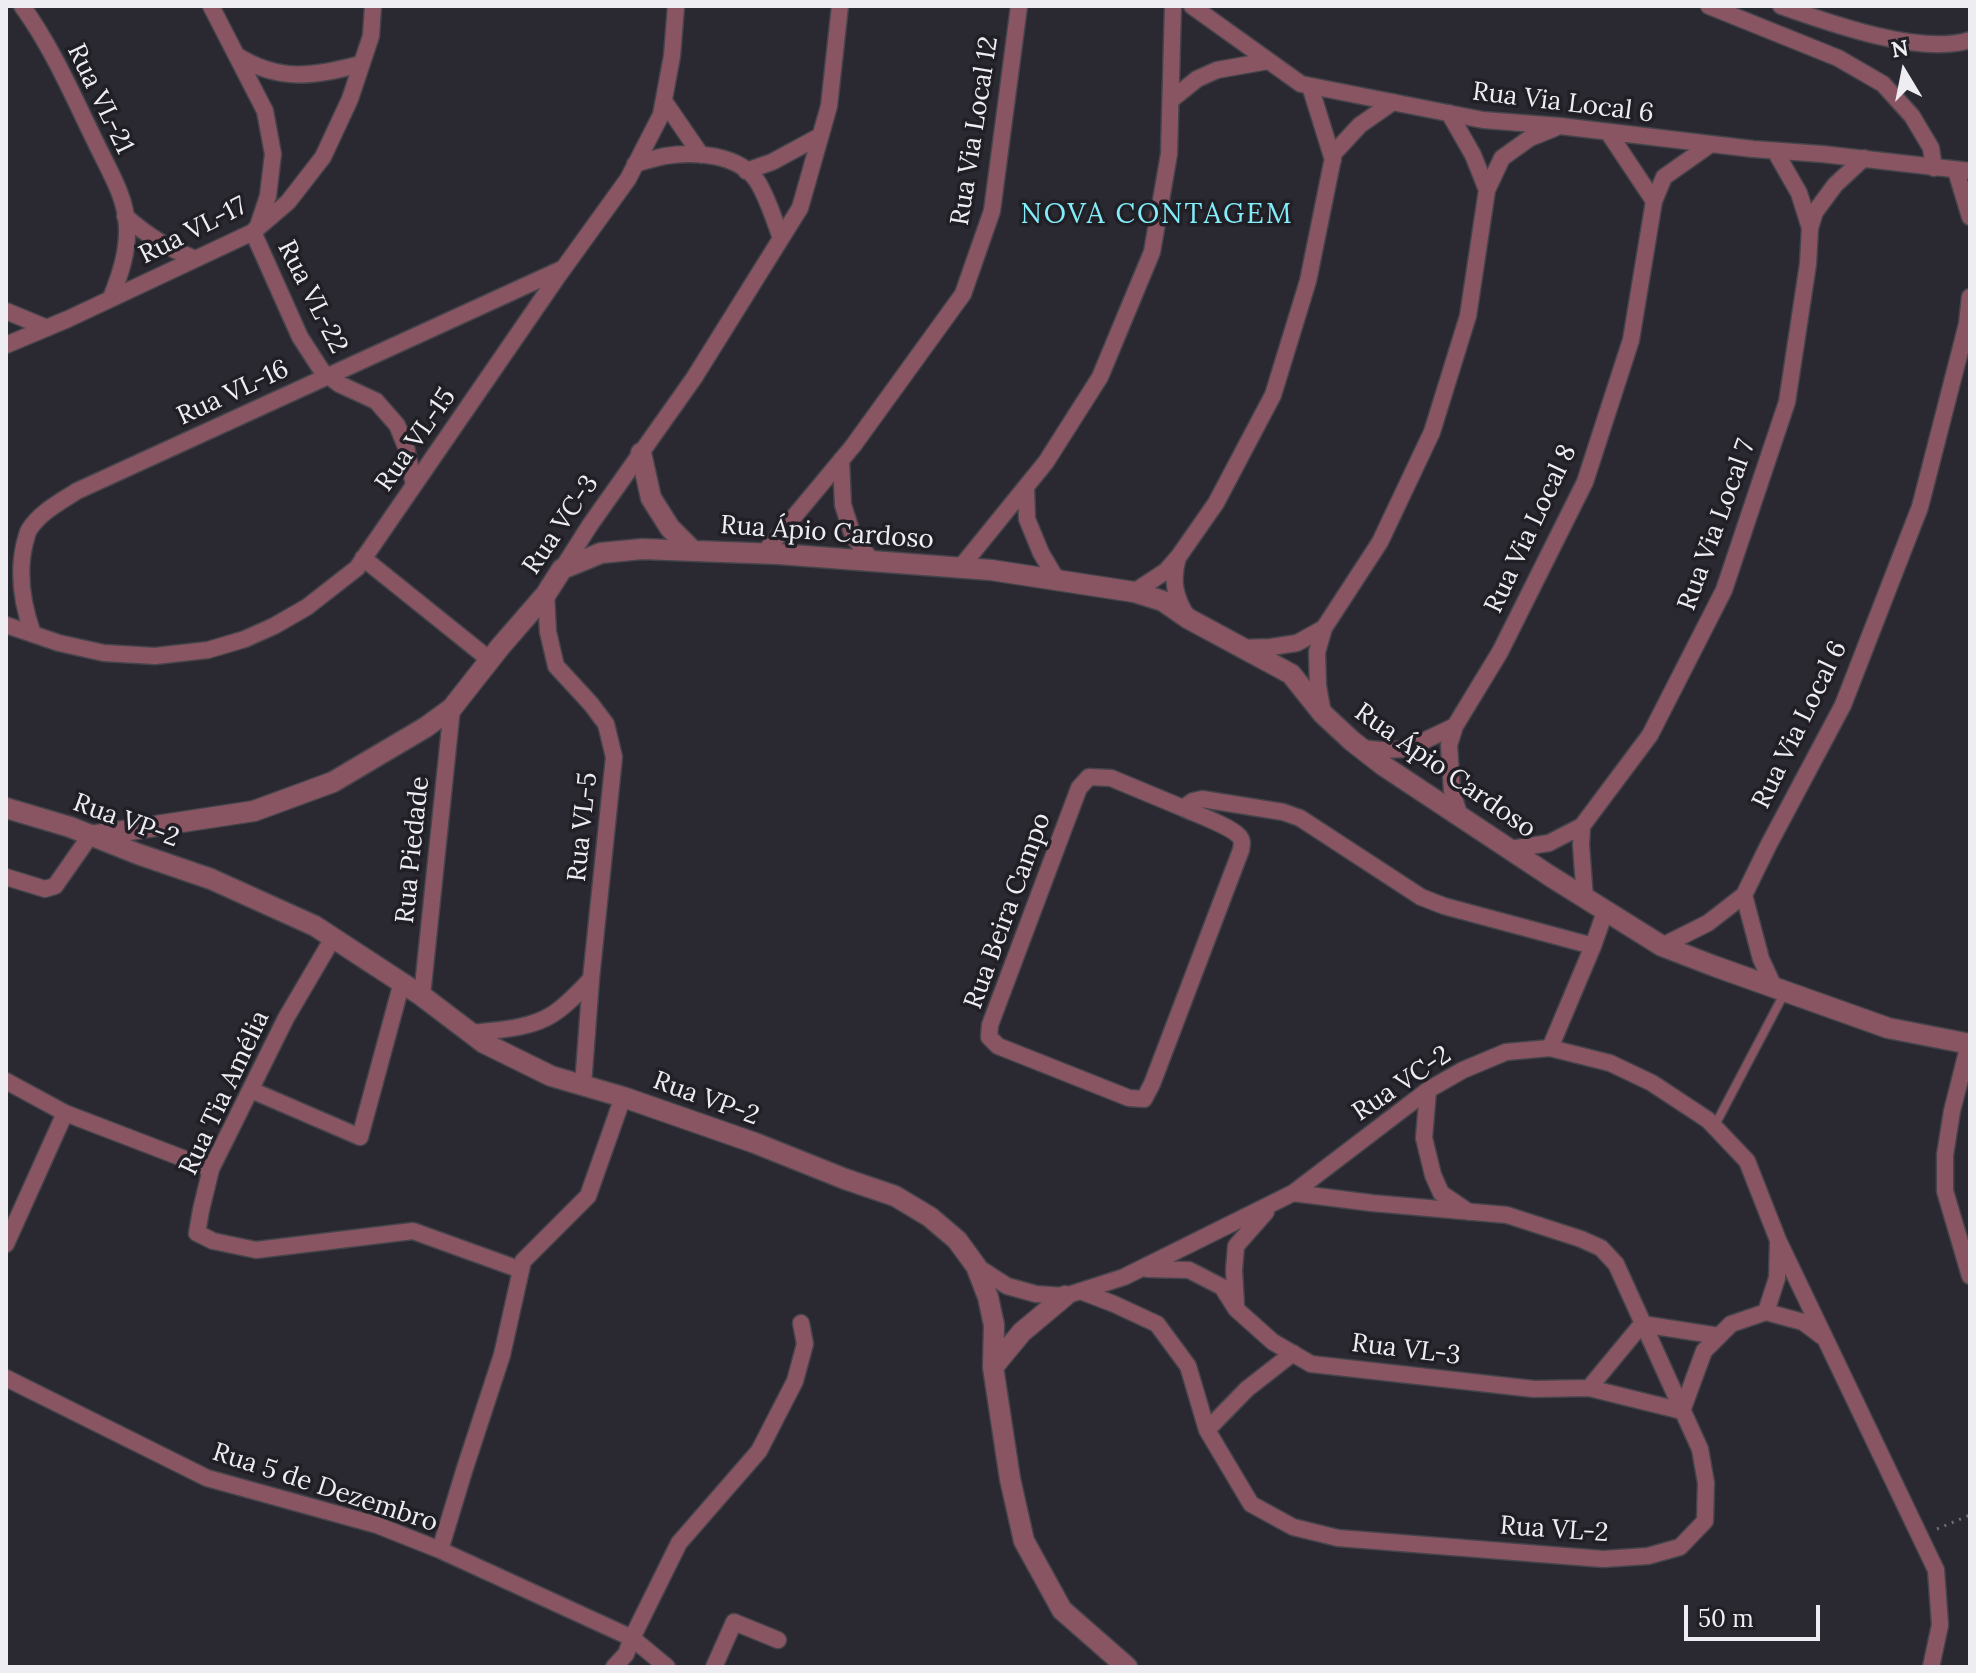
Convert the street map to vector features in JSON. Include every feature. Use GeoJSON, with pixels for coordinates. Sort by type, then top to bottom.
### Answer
{"type":"FeatureCollection","features":[{"type":"Feature","properties":{"kind":"street","name":"Rua VL-21"},"geometry":{"type":"LineString","coordinates":[[22,6],[34,22],[70,90],[123,201],[127,228],[124,266],[111,298]]}},
{"type":"Feature","properties":{"kind":"street","name":"Rua VL-22"},"geometry":{"type":"LineString","coordinates":[[211,6],[265,111],[273,154],[268,196],[253,232],[300,337],[322,371],[339,384],[376,401],[397,425],[406,447],[414,485]]}},
{"type":"Feature","properties":{"kind":"street","name":"Rua VL-17"},"geometry":{"type":"LineString","coordinates":[[6,345],[253,232],[288,202],[323,157],[350,99],[371,36],[373,6]]}},
{"type":"Feature","properties":{"kind":"street","name":"Rua VL-15"},"geometry":{"type":"LineString","coordinates":[[6,625],[59,643],[104,653],[155,656],[208,650],[274,626],[307,607],[357,568],[628,179],[661,115],[672,56],[676,6]]}},
{"type":"Feature","properties":{"kind":"street","name":"Rua VC-3"},"geometry":{"type":"LineString","coordinates":[[90,836],[254,811],[333,782],[426,727],[452,708],[546,594],[590,525],[694,378],[800,208],[829,106],[840,6]]}},
{"type":"Feature","properties":{"kind":"street","name":"Rua Via Local 12"},"geometry":{"type":"LineString","coordinates":[[763,554],[853,446],[963,294],[992,211],[1019,6]]}},
{"type":"Feature","properties":{"kind":"street"},"geometry":{"type":"LineString","coordinates":[[960,568],[1046,462],[1100,377],[1152,252],[1169,154],[1173,6]]}},
{"type":"Feature","properties":{"kind":"street","name":"Rua Via Local 6"},"geometry":{"type":"LineString","coordinates":[[1192,6],[1301,84],[1483,120],[1864,158],[1963,171],[1970,217]]}},
{"type":"Feature","properties":{"kind":"street"},"geometry":{"type":"LineString","coordinates":[[1709,6],[1838,58],[1883,84],[1912,116],[1931,148],[1934,168]]}},
{"type":"Feature","properties":{"kind":"street"},"geometry":{"type":"LineString","coordinates":[[1781,6],[1839,26],[1932,46],[1970,40]]}},
{"type":"Feature","properties":{"kind":"street"},"geometry":{"type":"LineString","coordinates":[[235,55],[249,63],[296,76],[361,64]]}},
{"type":"Feature","properties":{"kind":"street"},"geometry":{"type":"LineString","coordinates":[[1171,100],[1197,79],[1217,70],[1268,61]]}},
{"type":"Feature","properties":{"kind":"street"},"geometry":{"type":"LineString","coordinates":[[1310,86],[1333,160]]}},
{"type":"Feature","properties":{"kind":"street"},"geometry":{"type":"LineString","coordinates":[[664,101],[701,155]]}},
{"type":"Feature","properties":{"kind":"street"},"geometry":{"type":"LineString","coordinates":[[1134,592],[1166,571],[1216,503],[1273,395],[1308,281],[1334,153],[1360,125],[1393,102]]}},
{"type":"Feature","properties":{"kind":"street"},"geometry":{"type":"LineString","coordinates":[[1449,113],[1473,155],[1487,190]]}},
{"type":"Feature","properties":{"kind":"street"},"geometry":{"type":"LineString","coordinates":[[1323,714],[1317,652],[1324,628],[1380,542],[1432,432],[1468,316],[1487,190],[1502,158],[1530,138],[1560,126]]}},
{"type":"Feature","properties":{"kind":"street"},"geometry":{"type":"LineString","coordinates":[[1608,132],[1654,201]]}},
{"type":"Feature","properties":{"kind":"street"},"geometry":{"type":"LineString","coordinates":[[746,171],[772,162],[820,136]]}},
{"type":"Feature","properties":{"kind":"street","name":"Rua Via Local 8"},"geometry":{"type":"LineString","coordinates":[[1460,817],[1452,791],[1449,745],[1455,726],[1500,652],[1585,482],[1631,340],[1654,201],[1664,177],[1711,144]]}},
{"type":"Feature","properties":{"kind":"street","name":"Rua Via Local 7"},"geometry":{"type":"LineString","coordinates":[[1775,151],[1799,193],[1810,228]]}},
{"type":"Feature","properties":{"kind":"street"},"geometry":{"type":"LineString","coordinates":[[635,164],[690,153],[736,163],[755,178],[781,238]]}},
{"type":"Feature","properties":{"kind":"street","name":"Rua Via Local 7"},"geometry":{"type":"LineString","coordinates":[[1510,849],[1549,843],[1582,826],[1650,735],[1724,590],[1787,402],[1808,264],[1810,228],[1815,212],[1835,185],[1864,158]]}},
{"type":"Feature","properties":{"kind":"street"},"geometry":{"type":"LineString","coordinates":[[125,216],[171,250],[195,259]]}},
{"type":"Feature","properties":{"kind":"street","name":"Rua VL-16"},"geometry":{"type":"LineString","coordinates":[[33,634],[21,588],[21,558],[28,531],[49,509],[77,491],[564,268]]}},
{"type":"Feature","properties":{"kind":"street","name":"Rua Via Local 6"},"geometry":{"type":"LineString","coordinates":[[1662,946],[1708,923],[1744,895],[1843,705],[1920,507],[1967,324],[1970,297]]}},
{"type":"Feature","properties":{"kind":"street"},"geometry":{"type":"LineString","coordinates":[[6,311],[47,328]]}},
{"type":"Feature","properties":{"kind":"street"},"geometry":{"type":"LineString","coordinates":[[641,453],[651,498],[670,528],[693,551]]}},
{"type":"Feature","properties":{"kind":"street"},"geometry":{"type":"LineString","coordinates":[[841,460],[843,505],[853,536],[872,561]]}},
{"type":"Feature","properties":{"kind":"street"},"geometry":{"type":"LineString","coordinates":[[1026,487],[1027,519],[1041,553],[1057,580]]}},
{"type":"Feature","properties":{"kind":"street","name":"Rua Ápio Cardoso"},"geometry":{"type":"LineString","coordinates":[[562,569],[601,553],[642,549],[763,554],[991,570],[1134,592],[1163,601],[1189,619],[1291,674],[1323,714],[1384,766],[1605,912],[1662,946],[1888,1028],[1970,1044]]}},
{"type":"Feature","properties":{"kind":"street"},"geometry":{"type":"LineString","coordinates":[[1179,556],[1174,572],[1174,589],[1179,605],[1189,619]]}},
{"type":"Feature","properties":{"kind":"street"},"geometry":{"type":"LineString","coordinates":[[363,558],[490,660]]}},
{"type":"Feature","properties":{"kind":"street","name":"Rua VL-5"},"geometry":{"type":"LineString","coordinates":[[546,594],[548,632],[556,666],[606,724],[614,757],[583,1085]]}},
{"type":"Feature","properties":{"kind":"street"},"geometry":{"type":"LineString","coordinates":[[1242,648],[1297,643],[1324,628]]}},
{"type":"Feature","properties":{"kind":"street","name":"Rua Piedade"},"geometry":{"type":"LineString","coordinates":[[422,996],[452,708]]}},
{"type":"Feature","properties":{"kind":"street"},"geometry":{"type":"LineString","coordinates":[[1360,748],[1407,749],[1455,726]]}},
{"type":"Feature","properties":{"kind":"street","name":"Rua Beira Campo"},"geometry":{"type":"LineString","coordinates":[[1089,777],[1111,778],[1183,808],[1240,837],[1242,843],[1164,1055],[1144,1099],[1129,1098],[998,1046],[989,1037],[990,1025],[1079,788],[1089,777]]}},
{"type":"Feature","properties":{"kind":"street"},"geometry":{"type":"LineString","coordinates":[[1183,808],[1202,799],[1283,812],[1300,818],[1421,897],[1593,946]]}},
{"type":"Feature","properties":{"kind":"street","name":"Rua VP-2"},"geometry":{"type":"LineString","coordinates":[[6,808],[70,827],[211,879],[315,926],[402,982],[484,1043],[551,1076],[623,1097],[895,1196],[930,1217],[957,1240],[976,1266],[988,1297],[994,1325],[993,1367],[1010,1479],[1024,1541],[1062,1610],[1127,1667]]}},
{"type":"Feature","properties":{"kind":"street"},"geometry":{"type":"LineString","coordinates":[[1582,826],[1585,899]]}},
{"type":"Feature","properties":{"kind":"street"},"geometry":{"type":"LineString","coordinates":[[6,877],[45,889],[55,886],[90,836]]}},
{"type":"Feature","properties":{"kind":"street"},"geometry":{"type":"LineString","coordinates":[[1744,895],[1761,959],[1780,989]]}},
{"type":"Feature","properties":{"kind":"street"},"geometry":{"type":"LineString","coordinates":[[1550,1048],[1605,912]]}},
{"type":"Feature","properties":{"kind":"street","name":"Rua Tia Amélia"},"geometry":{"type":"LineString","coordinates":[[333,938],[286,1018],[211,1169],[197,1233],[233,1247],[256,1250],[413,1231],[521,1270]]}},
{"type":"Feature","properties":{"kind":"street"},"geometry":{"type":"LineString","coordinates":[[471,1033],[513,1029],[550,1016],[576,996],[591,979]]}},
{"type":"Feature","properties":{"kind":"street"},"geometry":{"type":"LineString","coordinates":[[251,1090],[360,1137],[402,982]]}},
{"type":"Feature","properties":{"kind":"street"},"geometry":{"type":"LineString","coordinates":[[1970,1044],[1952,1111],[1945,1155],[1945,1191],[1970,1276]]}},
{"type":"Feature","properties":{"kind":"street","name":"Rua VC-2"},"geometry":{"type":"LineString","coordinates":[[976,1266],[1007,1286],[1036,1294],[1072,1293],[1124,1277],[1293,1193],[1428,1090],[1463,1070],[1506,1052],[1550,1048],[1610,1063],[1663,1090],[1708,1120],[1747,1161],[1778,1240],[1936,1570],[1940,1625],[1931,1667]]}},
{"type":"Feature","properties":{"kind":"street"},"geometry":{"type":"LineString","coordinates":[[6,1081],[65,1113],[211,1169]]}},
{"type":"Feature","properties":{"kind":"street"},"geometry":{"type":"LineString","coordinates":[[1428,1090],[1424,1138],[1433,1175],[1441,1193],[1471,1213]]}},
{"type":"Feature","properties":{"kind":"street"},"geometry":{"type":"LineString","coordinates":[[440,1550],[502,1355],[523,1261],[588,1196],[623,1097]]}},
{"type":"Feature","properties":{"kind":"street"},"geometry":{"type":"LineString","coordinates":[[6,1244],[65,1113]]}},
{"type":"Feature","properties":{"kind":"street","name":"Rua VL-2"},"geometry":{"type":"LineString","coordinates":[[1072,1293],[1114,1304],[1157,1324],[1188,1366],[1207,1430],[1251,1504],[1293,1527],[1338,1538],[1603,1559],[1648,1556],[1680,1547],[1705,1521],[1706,1483],[1700,1449],[1616,1264],[1601,1248],[1507,1215],[1293,1193]]}},
{"type":"Feature","properties":{"kind":"street"},"geometry":{"type":"LineString","coordinates":[[1236,1309],[1236,1246],[1272,1205]]}},
{"type":"Feature","properties":{"kind":"street"},"geometry":{"type":"LineString","coordinates":[[1766,1312],[1777,1278],[1778,1240]]}},
{"type":"Feature","properties":{"kind":"street","name":"Rua VL-3"},"geometry":{"type":"LineString","coordinates":[[1142,1269],[1189,1270],[1222,1287],[1236,1309],[1273,1342],[1311,1364],[1534,1389],[1589,1388],[1682,1411]]}},
{"type":"Feature","properties":{"kind":"street"},"geometry":{"type":"LineString","coordinates":[[993,1367],[1022,1332],[1072,1293]]}},
{"type":"Feature","properties":{"kind":"street"},"geometry":{"type":"LineString","coordinates":[[1682,1411],[1704,1351],[1731,1324],[1766,1312],[1803,1322],[1825,1339]]}},
{"type":"Feature","properties":{"kind":"street"},"geometry":{"type":"LineString","coordinates":[[614,1667],[626,1654],[679,1543],[759,1451],[795,1381],[805,1344],[801,1323]]}},
{"type":"Feature","properties":{"kind":"street"},"geometry":{"type":"LineString","coordinates":[[1589,1388],[1642,1324],[1719,1336]]}},
{"type":"Feature","properties":{"kind":"street"},"geometry":{"type":"LineString","coordinates":[[1207,1430],[1247,1389],[1293,1353]]}},
{"type":"Feature","properties":{"kind":"street","name":"Rua 5 de Dezembro"},"geometry":{"type":"LineString","coordinates":[[6,1378],[207,1478],[377,1525],[440,1550],[632,1638],[667,1667]]}},
{"type":"Feature","properties":{"kind":"street"},"geometry":{"type":"LineString","coordinates":[[714,1667],[734,1622],[778,1640]]}},
{"type":"Feature","properties":{"kind":"lane"},"geometry":{"type":"LineString","coordinates":[[1714,1127],[1780,989]]}},
{"type":"Feature","properties":{"kind":"path"},"geometry":{"type":"LineString","coordinates":[[1920,1537],[1970,1515]]}},
{"type":"Feature","properties":{"kind":"district","name":"NOVA CONTAGEM"},"geometry":{"type":"Point","coordinates":[1157,215]}}]}
